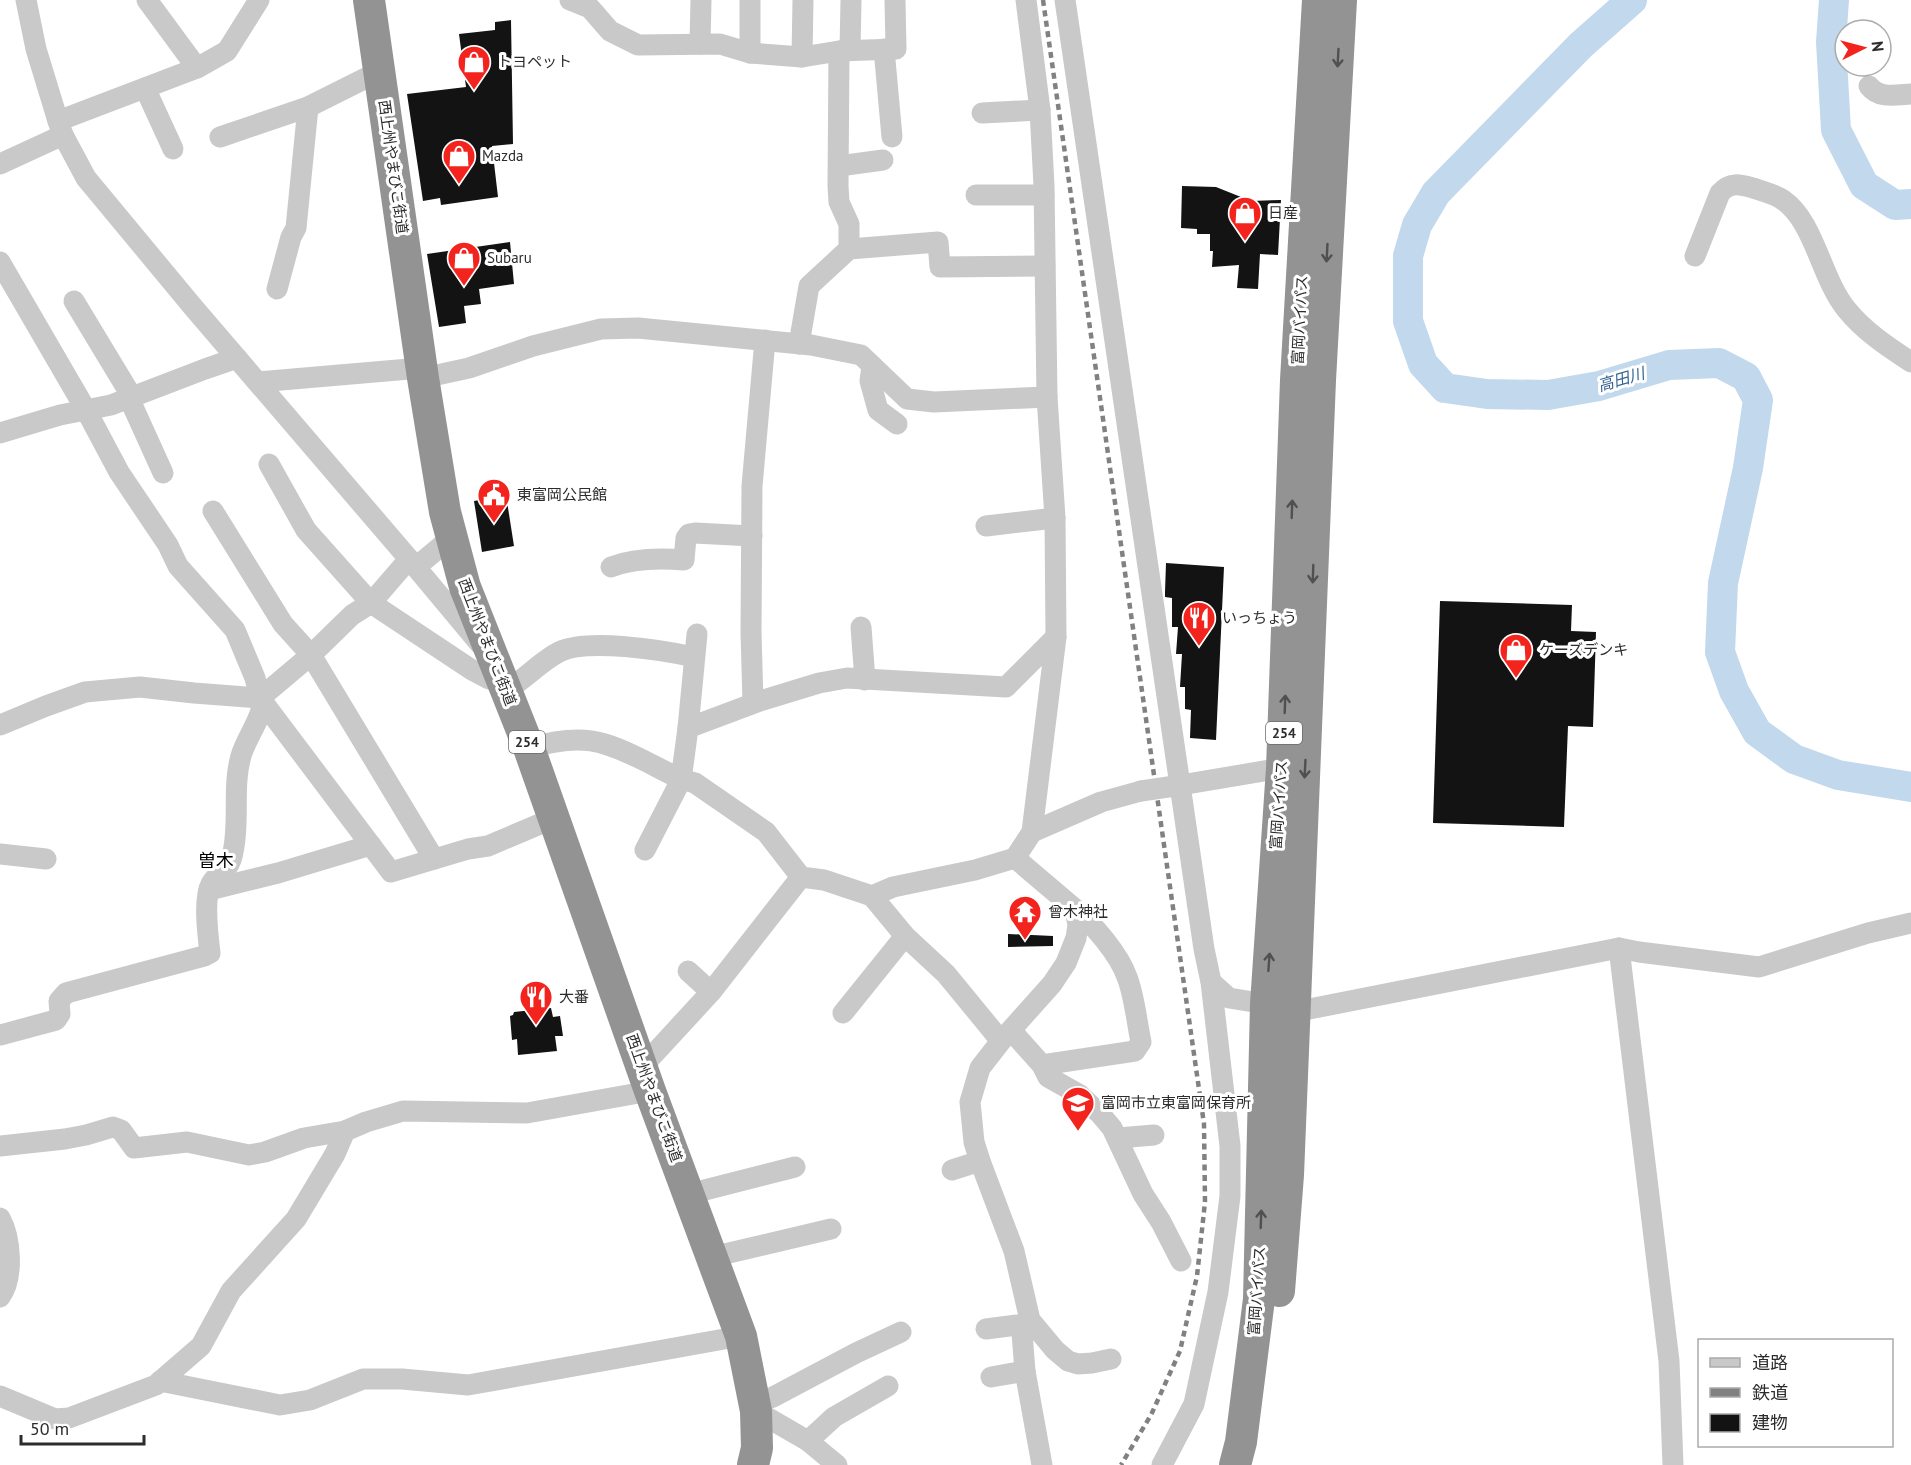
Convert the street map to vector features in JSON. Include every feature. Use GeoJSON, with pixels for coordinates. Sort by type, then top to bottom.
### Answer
{"type":"FeatureCollection","features":[{"type":"Feature","properties":{"kind":"highway","name":"西上州やまびこ街道"},"geometry":{"type":"LineString","coordinates":[[369,0],[422,373],[446,512],[465,587],[529,748],[646,1079],[741,1336],[755,1408],[757,1448],[753,1465]]}},
{"type":"Feature","properties":{"kind":"highway","name":"富岡バイパス"},"geometry":{"type":"LineString","coordinates":[[1256,1465],[1260,1451],[1279,1300],[1288,1175],[1280,1008],[1282,768],[1296,380],[1318,0]]}},
{"type":"Feature","properties":{"kind":"highway","name":"富岡バイパス"},"geometry":{"type":"LineString","coordinates":[[1235,1465],[1241,1442],[1259,1299],[1280,1008],[1305,766],[1320,380],[1341,0]]}},
{"type":"Feature","properties":{"kind":"street"},"geometry":{"type":"LineString","coordinates":[[26,0],[36,49],[61,128],[86,178],[413,563],[499,676],[519,683],[557,653],[569,648],[592,646],[664,651],[694,657]]}},
{"type":"Feature","properties":{"kind":"street"},"geometry":{"type":"LineString","coordinates":[[147,0],[197,68]]}},
{"type":"Feature","properties":{"kind":"street"},"geometry":{"type":"LineString","coordinates":[[0,164],[61,128],[145,88],[197,68],[227,51],[259,0]]}},
{"type":"Feature","properties":{"kind":"street"},"geometry":{"type":"LineString","coordinates":[[570,0],[590,8],[610,31],[638,45],[720,44],[750,53],[802,57],[845,50],[896,49],[895,0]]}},
{"type":"Feature","properties":{"kind":"street"},"geometry":{"type":"LineString","coordinates":[[700,44],[701,0]]}},
{"type":"Feature","properties":{"kind":"street"},"geometry":{"type":"LineString","coordinates":[[750,0],[750,53]]}},
{"type":"Feature","properties":{"kind":"street"},"geometry":{"type":"LineString","coordinates":[[802,0],[802,57]]}},
{"type":"Feature","properties":{"kind":"street"},"geometry":{"type":"LineString","coordinates":[[849,249],[849,224],[839,202],[837,128],[851,0]]}},
{"type":"Feature","properties":{"kind":"street"},"geometry":{"type":"LineString","coordinates":[[872,896],[893,887],[975,870],[1014,858],[1032,832],[1056,637],[1055,518],[1047,397],[1044,195],[1040,110],[1026,0]]}},
{"type":"Feature","properties":{"kind":"street"},"geometry":{"type":"LineString","coordinates":[[1065,0],[1177,785],[1211,982],[1230,1146],[1230,1196],[1218,1292],[1194,1404],[1162,1465]]}},
{"type":"Feature","properties":{"kind":"street"},"geometry":{"type":"LineString","coordinates":[[884,49],[892,138]]}},
{"type":"Feature","properties":{"kind":"street"},"geometry":{"type":"LineString","coordinates":[[220,137],[308,107],[380,71]]}},
{"type":"Feature","properties":{"kind":"street"},"geometry":{"type":"LineString","coordinates":[[1869,86],[1873,92],[1884,95],[1911,94]]}},
{"type":"Feature","properties":{"kind":"street"},"geometry":{"type":"LineString","coordinates":[[145,88],[173,149]]}},
{"type":"Feature","properties":{"kind":"street"},"geometry":{"type":"LineString","coordinates":[[277,289],[291,237],[296,228],[308,107]]}},
{"type":"Feature","properties":{"kind":"street"},"geometry":{"type":"LineString","coordinates":[[982,113],[1040,110]]}},
{"type":"Feature","properties":{"kind":"street"},"geometry":{"type":"LineString","coordinates":[[839,166],[883,160]]}},
{"type":"Feature","properties":{"kind":"street"},"geometry":{"type":"LineString","coordinates":[[1695,256],[1720,193],[1727,186],[1738,184],[1783,200],[1805,223],[1825,272],[1846,310],[1882,343],[1911,362]]}},
{"type":"Feature","properties":{"kind":"street"},"geometry":{"type":"LineString","coordinates":[[976,195],[1044,195]]}},
{"type":"Feature","properties":{"kind":"street"},"geometry":{"type":"LineString","coordinates":[[799,344],[809,286],[849,249],[938,242],[939,267],[1045,266]]}},
{"type":"Feature","properties":{"kind":"street"},"geometry":{"type":"LineString","coordinates":[[0,261],[119,472],[168,545],[178,566],[235,630],[255,678],[263,708],[240,757],[236,838],[230,864],[211,883],[209,890],[206,909],[210,953],[66,993],[59,1001],[60,1014],[56,1020],[0,1035]]}},
{"type":"Feature","properties":{"kind":"street"},"geometry":{"type":"LineString","coordinates":[[74,301],[131,398],[163,473]]}},
{"type":"Feature","properties":{"kind":"street"},"geometry":{"type":"LineString","coordinates":[[258,382],[422,373],[469,368],[534,346],[601,329],[638,328],[799,344],[861,356],[908,399],[934,402],[1047,397]]}},
{"type":"Feature","properties":{"kind":"street"},"geometry":{"type":"LineString","coordinates":[[753,704],[752,486],[765,340]]}},
{"type":"Feature","properties":{"kind":"street"},"geometry":{"type":"LineString","coordinates":[[0,433],[60,415],[111,405],[237,358]]}},
{"type":"Feature","properties":{"kind":"street"},"geometry":{"type":"LineString","coordinates":[[872,366],[870,381],[878,410],[897,424]]}},
{"type":"Feature","properties":{"kind":"street"},"geometry":{"type":"LineString","coordinates":[[269,464],[306,530],[371,603],[472,670],[489,679],[499,676]]}},
{"type":"Feature","properties":{"kind":"street"},"geometry":{"type":"LineString","coordinates":[[213,511],[283,624],[311,655],[434,858]]}},
{"type":"Feature","properties":{"kind":"street"},"geometry":{"type":"LineString","coordinates":[[986,526],[1055,518]]}},
{"type":"Feature","properties":{"kind":"street"},"geometry":{"type":"LineString","coordinates":[[611,567],[623,562],[664,558],[684,560],[686,538],[694,532],[752,536]]}},
{"type":"Feature","properties":{"kind":"street"},"geometry":{"type":"LineString","coordinates":[[261,700],[352,615],[371,603],[413,563],[452,537]]}},
{"type":"Feature","properties":{"kind":"street"},"geometry":{"type":"LineString","coordinates":[[861,627],[865,680]]}},
{"type":"Feature","properties":{"kind":"street"},"geometry":{"type":"LineString","coordinates":[[645,850],[681,780],[697,634]]}},
{"type":"Feature","properties":{"kind":"street"},"geometry":{"type":"LineString","coordinates":[[688,728],[819,683],[847,678],[1006,687],[1056,637]]}},
{"type":"Feature","properties":{"kind":"street"},"geometry":{"type":"LineString","coordinates":[[0,725],[85,693],[118,689],[140,687],[261,700],[391,872],[434,858],[488,846],[554,818]]}},
{"type":"Feature","properties":{"kind":"street"},"geometry":{"type":"LineString","coordinates":[[529,748],[557,741],[587,739],[622,749],[681,780],[695,783],[766,832],[801,877],[824,880],[872,896],[905,936],[1007,1035],[1017,1037],[1042,1065],[1048,1077],[1080,1095],[1101,1115],[1118,1138],[1143,1194],[1152,1206],[1181,1261]]}},
{"type":"Feature","properties":{"kind":"street"},"geometry":{"type":"LineString","coordinates":[[1032,832],[1101,802],[1141,791],[1282,768]]}},
{"type":"Feature","properties":{"kind":"street"},"geometry":{"type":"LineString","coordinates":[[209,890],[278,873],[370,845]]}},
{"type":"Feature","properties":{"kind":"street"},"geometry":{"type":"LineString","coordinates":[[0,854],[46,859]]}},
{"type":"Feature","properties":{"kind":"street"},"geometry":{"type":"LineString","coordinates":[[1014,858],[1089,921],[1108,945],[1127,976],[1141,1042],[1135,1051],[1042,1065]]}},
{"type":"Feature","properties":{"kind":"street"},"geometry":{"type":"LineString","coordinates":[[0,1146],[65,1139],[112,1127],[121,1130],[134,1148],[187,1142],[249,1155],[265,1152],[304,1138],[345,1131],[403,1111],[527,1113],[646,1079],[801,877]]}},
{"type":"Feature","properties":{"kind":"street"},"geometry":{"type":"LineString","coordinates":[[1075,909],[1077,932],[1066,963],[1052,984],[980,1068],[970,1102],[974,1142],[1014,1251],[1027,1324],[1068,1361],[1078,1364],[1111,1359]]}},
{"type":"Feature","properties":{"kind":"street"},"geometry":{"type":"LineString","coordinates":[[1211,982],[1229,998],[1280,1008],[1619,948],[1759,966],[1868,933],[1911,923]]}},
{"type":"Feature","properties":{"kind":"street"},"geometry":{"type":"LineString","coordinates":[[843,1013],[905,936]]}},
{"type":"Feature","properties":{"kind":"street"},"geometry":{"type":"LineString","coordinates":[[1619,948],[1669,1361],[1673,1465]]}},
{"type":"Feature","properties":{"kind":"street"},"geometry":{"type":"LineString","coordinates":[[688,971],[711,992]]}},
{"type":"Feature","properties":{"kind":"street"},"geometry":{"type":"LineString","coordinates":[[0,1396],[55,1419],[69,1418],[156,1385],[201,1346],[231,1291],[296,1219],[345,1131]]}},
{"type":"Feature","properties":{"kind":"street"},"geometry":{"type":"LineString","coordinates":[[1118,1138],[1154,1135]]}},
{"type":"Feature","properties":{"kind":"street"},"geometry":{"type":"LineString","coordinates":[[952,1170],[980,1161]]}},
{"type":"Feature","properties":{"kind":"street"},"geometry":{"type":"LineString","coordinates":[[689,1194],[795,1167]]}},
{"type":"Feature","properties":{"kind":"street"},"geometry":{"type":"LineString","coordinates":[[0,1218],[10,1262],[6,1288],[0,1297]]}},
{"type":"Feature","properties":{"kind":"street"},"geometry":{"type":"LineString","coordinates":[[712,1257],[831,1229]]}},
{"type":"Feature","properties":{"kind":"street"},"geometry":{"type":"LineString","coordinates":[[986,1329],[1027,1324]]}},
{"type":"Feature","properties":{"kind":"street"},"geometry":{"type":"LineString","coordinates":[[1027,1324],[1022,1333],[1025,1371],[1042,1465]]}},
{"type":"Feature","properties":{"kind":"street"},"geometry":{"type":"LineString","coordinates":[[837,1465],[808,1441],[755,1408],[856,1353],[901,1332]]}},
{"type":"Feature","properties":{"kind":"street"},"geometry":{"type":"LineString","coordinates":[[160,1381],[280,1405],[310,1400],[363,1379],[402,1379],[468,1385],[741,1336]]}},
{"type":"Feature","properties":{"kind":"street"},"geometry":{"type":"LineString","coordinates":[[991,1377],[1025,1371]]}},
{"type":"Feature","properties":{"kind":"street"},"geometry":{"type":"LineString","coordinates":[[808,1441],[834,1417],[888,1386]]}},
{"type":"Feature","properties":{"kind":"building","name":"トヨペット"},"geometry":{"type":"Polygon","coordinates":[[[511,20],[513,144],[492,146],[498,197],[441,205],[440,198],[423,201],[407,94],[466,87],[459,34],[495,30],[495,22],[511,20]]]}},
{"type":"Feature","properties":{"kind":"building","name":"日産"},"geometry":{"type":"Polygon","coordinates":[[[1182,186],[1216,187],[1251,201],[1281,200],[1278,255],[1260,254],[1258,289],[1237,288],[1239,265],[1212,267],[1213,251],[1210,251],[1210,234],[1197,234],[1197,229],[1181,228],[1182,186]]]}},
{"type":"Feature","properties":{"kind":"building","name":"Subaru"},"geometry":{"type":"Polygon","coordinates":[[[510,242],[514,284],[479,289],[481,304],[464,306],[466,323],[439,327],[427,254],[510,242]]]}},
{"type":"Feature","properties":{"kind":"building","name":"東富岡公民館"},"geometry":{"type":"Polygon","coordinates":[[[506,495],[514,546],[482,552],[474,501],[506,495]]]}},
{"type":"Feature","properties":{"kind":"building","name":"いっちょう"},"geometry":{"type":"Polygon","coordinates":[[[1166,563],[1224,567],[1216,740],[1190,738],[1191,710],[1185,709],[1185,687],[1180,687],[1182,654],[1176,654],[1178,627],[1172,627],[1172,598],[1165,597],[1166,563]]]}},
{"type":"Feature","properties":{"kind":"building","name":"ケーズデンキ"},"geometry":{"type":"Polygon","coordinates":[[[1440,601],[1572,605],[1571,631],[1596,632],[1593,727],[1568,726],[1564,827],[1433,823],[1440,601]]]}},
{"type":"Feature","properties":{"kind":"building","name":"曾木神社"},"geometry":{"type":"Polygon","coordinates":[[[1008,934],[1053,936],[1053,946],[1008,947],[1008,934]]]}},
{"type":"Feature","properties":{"kind":"building","name":"大番"},"geometry":{"type":"Polygon","coordinates":[[[551,1008],[553,1017],[560,1016],[563,1036],[555,1036],[557,1051],[518,1055],[517,1039],[512,1040],[510,1016],[514,1012],[551,1008]]]}},
{"type":"Feature","properties":{"kind":"waterway","name":"高田川"},"geometry":{"type":"LineString","coordinates":[[1632,0],[1581,45],[1436,193],[1417,225],[1408,256],[1408,321],[1423,364],[1445,388],[1487,394],[1548,395],[1599,386],[1669,365],[1719,363],[1746,377],[1758,400],[1748,468],[1723,583],[1720,652],[1734,691],[1757,732],[1794,759],[1838,775],[1911,787]]}},
{"type":"Feature","properties":{"kind":"waterway","name":"高田川"},"geometry":{"type":"LineString","coordinates":[[1834,0],[1831,42],[1836,130],[1864,185],[1895,205],[1911,204]]}},
{"type":"Feature","properties":{"kind":"railway"},"geometry":{"type":"LineString","coordinates":[[1043,0],[1204,1124],[1205,1202],[1197,1276],[1180,1351],[1151,1415],[1121,1465]]}},
{"type":"Feature","properties":{"kind":"place","name":"トヨペット"},"geometry":{"type":"Point","coordinates":[474,91]}},
{"type":"Feature","properties":{"kind":"place","name":"Mazda"},"geometry":{"type":"Point","coordinates":[459,185]}},
{"type":"Feature","properties":{"kind":"place","name":"日産"},"geometry":{"type":"Point","coordinates":[1245,242]}},
{"type":"Feature","properties":{"kind":"place","name":"Subaru"},"geometry":{"type":"Point","coordinates":[464,287]}},
{"type":"Feature","properties":{"kind":"place","name":"東富岡公民館"},"geometry":{"type":"Point","coordinates":[494,524]}},
{"type":"Feature","properties":{"kind":"place","name":"いっちょう"},"geometry":{"type":"Point","coordinates":[1199,647]}},
{"type":"Feature","properties":{"kind":"place","name":"ケーズデンキ"},"geometry":{"type":"Point","coordinates":[1516,679]}},
{"type":"Feature","properties":{"kind":"place","name":"曾木神社"},"geometry":{"type":"Point","coordinates":[1025,941]}},
{"type":"Feature","properties":{"kind":"place","name":"大番"},"geometry":{"type":"Point","coordinates":[536,1026]}},
{"type":"Feature","properties":{"kind":"place","name":"富岡市立東富岡保育所"},"geometry":{"type":"Point","coordinates":[1078,1132]}},
{"type":"Feature","properties":{"kind":"district","name":"曽木"},"geometry":{"type":"Point","coordinates":[216,861]}}]}
